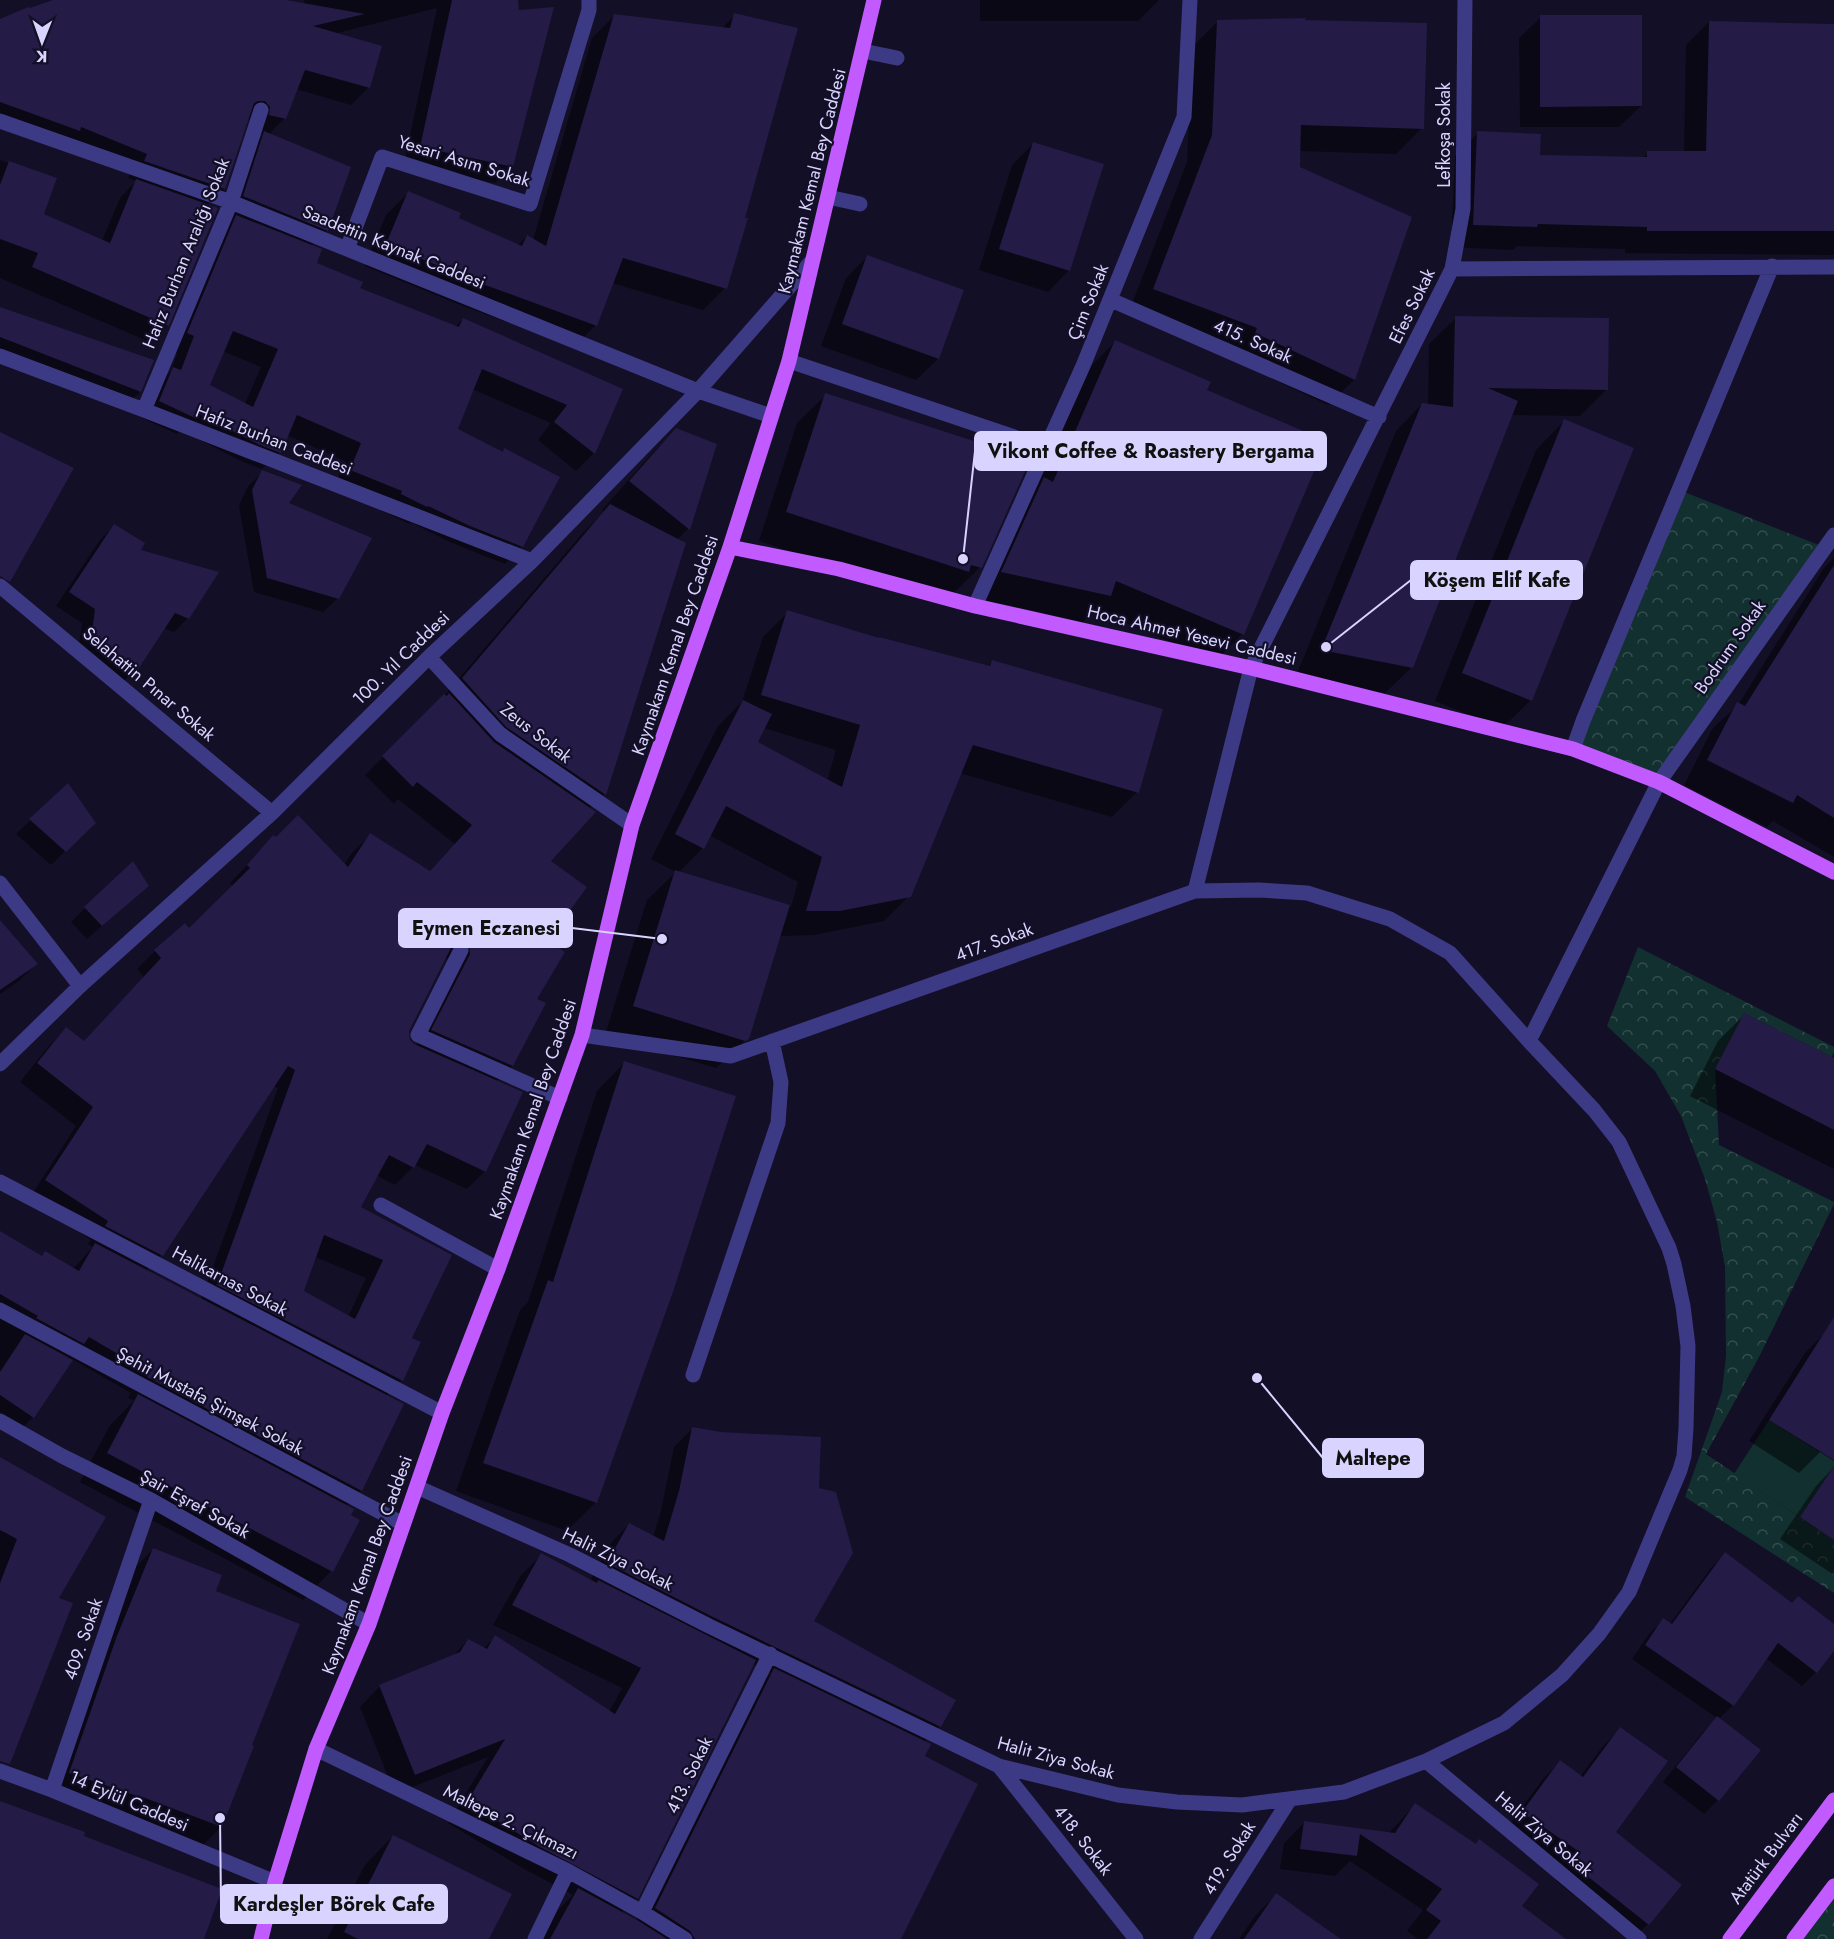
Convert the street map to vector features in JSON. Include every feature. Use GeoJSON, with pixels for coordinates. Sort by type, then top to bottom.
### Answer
{"type":"FeatureCollection","features":[{"type":"Feature","properties":{"kind":"main road","name":"Kaymakam Kemal Bey Caddesi"},"geometry":{"type":"LineString","coordinates":[[265,1937],[274,1882],[316,1749],[369,1624],[442,1413],[498,1269],[582,1035],[632,825],[730,547],[789,361],[874,0]]}},
{"type":"Feature","properties":{"kind":"main road","name":"Hoca Ahmet Yesevi Caddesi"},"geometry":{"type":"LineString","coordinates":[[730,547],[839,569],[975,606],[1251,668],[1573,749],[1659,782],[1834,872]]}},
{"type":"Feature","properties":{"kind":"main road","name":"Atatürk Bulvarı"},"geometry":{"type":"LineString","coordinates":[[1730,1939],[1834,1800]]}},
{"type":"Feature","properties":{"kind":"main road"},"geometry":{"type":"LineString","coordinates":[[1794,1939],[1834,1886]]}},
{"type":"Feature","properties":{"kind":"street","name":"Yesari Asım Sokak"},"geometry":{"type":"LineString","coordinates":[[347,249],[382,157],[530,204],[589,10],[589,0]]}},
{"type":"Feature","properties":{"kind":"street","name":"Çim Sokak"},"geometry":{"type":"LineString","coordinates":[[975,606],[1044,447],[1076,363],[1111,300],[1184,117],[1190,0]]}},
{"type":"Feature","properties":{"kind":"street","name":"Lefkoşa Sokak"},"geometry":{"type":"LineString","coordinates":[[1452,269],[1463,209],[1465,0]]}},
{"type":"Feature","properties":{"kind":"street"},"geometry":{"type":"LineString","coordinates":[[1173,25],[1189,26]]}},
{"type":"Feature","properties":{"kind":"street"},"geometry":{"type":"LineString","coordinates":[[863,51],[897,58]]}},
{"type":"Feature","properties":{"kind":"street","name":"Hafız Burhan Aralığı Sokak"},"geometry":{"type":"LineString","coordinates":[[144,410],[231,202],[261,110]]}},
{"type":"Feature","properties":{"kind":"street","name":"Saadettin Kaynak Caddesi"},"geometry":{"type":"LineString","coordinates":[[0,121],[231,202],[698,391],[771,416]]}},
{"type":"Feature","properties":{"kind":"street"},"geometry":{"type":"LineString","coordinates":[[828,197],[860,204]]}},
{"type":"Feature","properties":{"kind":"street","name":"100. Yıl Caddesi"},"geometry":{"type":"LineString","coordinates":[[0,1064],[80,986],[272,813],[429,657],[532,561],[698,391],[812,262]]}},
{"type":"Feature","properties":{"kind":"street"},"geometry":{"type":"LineString","coordinates":[[1573,749],[1587,710],[1772,266]]}},
{"type":"Feature","properties":{"kind":"street","name":"Efes Sokak"},"geometry":{"type":"LineString","coordinates":[[1251,668],[1452,269],[1834,267]]}},
{"type":"Feature","properties":{"kind":"street","name":"415. Sokak"},"geometry":{"type":"LineString","coordinates":[[1111,300],[1379,417]]}},
{"type":"Feature","properties":{"kind":"street","name":"Hafız Burhan Caddesi"},"geometry":{"type":"LineString","coordinates":[[0,356],[532,561]]}},
{"type":"Feature","properties":{"kind":"street"},"geometry":{"type":"LineString","coordinates":[[789,361],[1044,447]]}},
{"type":"Feature","properties":{"kind":"street","name":"Bodrum Sokak"},"geometry":{"type":"LineString","coordinates":[[1529,1041],[1659,782],[1834,535]]}},
{"type":"Feature","properties":{"kind":"street","name":"Selahattin Pınar Sokak"},"geometry":{"type":"LineString","coordinates":[[0,586],[272,813]]}},
{"type":"Feature","properties":{"kind":"street","name":"Zeus Sokak"},"geometry":{"type":"LineString","coordinates":[[429,657],[500,734],[632,825]]}},
{"type":"Feature","properties":{"kind":"street"},"geometry":{"type":"LineString","coordinates":[[1195,891],[1251,668]]}},
{"type":"Feature","properties":{"kind":"street"},"geometry":{"type":"LineString","coordinates":[[0,884],[80,986]]}},
{"type":"Feature","properties":{"kind":"street","name":"417. Sokak"},"geometry":{"type":"LineString","coordinates":[[582,1035],[731,1056],[1195,891],[1259,890],[1307,893],[1390,919],[1450,953],[1594,1110],[1619,1142],[1669,1248],[1683,1306],[1688,1346],[1684,1455],[1680,1470],[1629,1592],[1599,1634],[1562,1675],[1504,1723],[1426,1761]]}},
{"type":"Feature","properties":{"kind":"street"},"geometry":{"type":"LineString","coordinates":[[461,950],[418,1035],[560,1098]]}},
{"type":"Feature","properties":{"kind":"street"},"geometry":{"type":"LineString","coordinates":[[693,1375],[778,1123],[781,1082],[772,1041]]}},
{"type":"Feature","properties":{"kind":"street","name":"Halikarnas Sokak"},"geometry":{"type":"LineString","coordinates":[[0,1182],[442,1413]]}},
{"type":"Feature","properties":{"kind":"street"},"geometry":{"type":"LineString","coordinates":[[381,1205],[498,1269]]}},
{"type":"Feature","properties":{"kind":"street","name":"Şehit Mustafa Şimşek Sokak"},"geometry":{"type":"LineString","coordinates":[[0,1310],[402,1524]]}},
{"type":"Feature","properties":{"kind":"street","name":"Şair Eşref Sokak"},"geometry":{"type":"LineString","coordinates":[[0,1421],[62,1456],[151,1500],[369,1624]]}},
{"type":"Feature","properties":{"kind":"street","name":"Halit Ziya Sokak"},"geometry":{"type":"LineString","coordinates":[[417,1487],[570,1555],[709,1626],[999,1766],[1118,1795],[1177,1802],[1242,1805],[1344,1792],[1426,1761],[1639,1939]]}},
{"type":"Feature","properties":{"kind":"street","name":"409. Sokak"},"geometry":{"type":"LineString","coordinates":[[52,1790],[151,1500]]}},
{"type":"Feature","properties":{"kind":"street","name":"413. Sokak"},"geometry":{"type":"LineString","coordinates":[[642,1912],[770,1654]]}},
{"type":"Feature","properties":{"kind":"street","name":"Maltepe 2. Çıkmazı"},"geometry":{"type":"LineString","coordinates":[[316,1749],[568,1872],[642,1912],[685,1939]]}},
{"type":"Feature","properties":{"kind":"street","name":"418. Sokak"},"geometry":{"type":"LineString","coordinates":[[999,1766],[1136,1939]]}},
{"type":"Feature","properties":{"kind":"street","name":"14 Eylül Caddesi"},"geometry":{"type":"LineString","coordinates":[[0,1771],[52,1790],[274,1882]]}},
{"type":"Feature","properties":{"kind":"street","name":"419. Sokak"},"geometry":{"type":"LineString","coordinates":[[1201,1939],[1290,1798]]}},
{"type":"Feature","properties":{"kind":"street"},"geometry":{"type":"LineString","coordinates":[[535,1939],[568,1872]]}},
{"type":"Feature","properties":{"kind":"green space"},"geometry":{"type":"Polygon","coordinates":[[[1679,490],[1824,547],[1659,782],[1573,749],[1679,490]]]}},
{"type":"Feature","properties":{"kind":"green space"},"geometry":{"type":"Polygon","coordinates":[[[1638,947],[1834,1047],[1834,1058],[1744,1013],[1715,1069],[1719,1145],[1834,1204],[1759,1357],[1706,1454],[1834,1540],[1834,1593],[1685,1497],[1722,1392],[1726,1356],[1725,1267],[1717,1222],[1705,1179],[1681,1116],[1655,1071],[1607,1026],[1638,947]]]}},
{"type":"Feature","properties":{"kind":"green space"},"geometry":{"type":"Polygon","coordinates":[[[1769,1420],[1834,1461],[1834,1466],[1800,1517],[1734,1474],[1769,1420]]]}},
{"type":"Feature","properties":{"kind":"green space"},"geometry":{"type":"Polygon","coordinates":[[[1834,1886],[1834,1939],[1794,1939],[1834,1886]]]}},
{"type":"Feature","properties":{"kind":"building"},"geometry":{"type":"Polygon","coordinates":[[[53,0],[286,0],[365,14],[313,26],[382,46],[370,88],[305,70],[286,119],[269,115],[270,107],[265,101],[254,103],[225,189],[144,161],[147,154],[81,127],[80,131],[0,102],[0,19],[28,7],[53,0]]]}},
{"type":"Feature","properties":{"kind":"building"},"geometry":{"type":"Polygon","coordinates":[[[452,0],[518,0],[519,10],[554,7],[513,167],[420,147],[452,0]]]}},
{"type":"Feature","properties":{"kind":"building"},"geometry":{"type":"Polygon","coordinates":[[[734,13],[798,28],[727,289],[623,258],[597,326],[477,282],[386,244],[408,191],[461,213],[459,218],[522,246],[527,235],[546,246],[614,14],[730,28],[734,13]]]}},
{"type":"Feature","properties":{"kind":"building"},"geometry":{"type":"Polygon","coordinates":[[[1540,15],[1642,15],[1642,106],[1540,107],[1540,15]]]}},
{"type":"Feature","properties":{"kind":"building"},"geometry":{"type":"Polygon","coordinates":[[[1306,18],[1305,20],[1427,23],[1424,129],[1301,125],[1300,167],[1412,217],[1355,380],[1255,333],[1257,328],[1153,289],[1212,135],[1217,20],[1306,18]]]}},
{"type":"Feature","properties":{"kind":"building"},"geometry":{"type":"Polygon","coordinates":[[[1709,21],[1834,24],[1834,231],[1647,231],[1647,227],[1473,225],[1477,131],[1541,134],[1540,155],[1647,157],[1647,151],[1706,151],[1709,21]]]}},
{"type":"Feature","properties":{"kind":"building"},"geometry":{"type":"Polygon","coordinates":[[[264,131],[351,167],[328,231],[243,196],[264,131]]]}},
{"type":"Feature","properties":{"kind":"building"},"geometry":{"type":"Polygon","coordinates":[[[1033,142],[1104,164],[1070,271],[999,249],[1033,142]]]}},
{"type":"Feature","properties":{"kind":"building"},"geometry":{"type":"Polygon","coordinates":[[[9,161],[57,178],[44,214],[110,243],[136,179],[218,208],[169,326],[32,267],[38,253],[0,239],[0,185],[9,161]]]}},
{"type":"Feature","properties":{"kind":"building"},"geometry":{"type":"Polygon","coordinates":[[[236,215],[322,249],[317,263],[363,282],[360,288],[459,327],[463,318],[623,389],[595,454],[554,422],[567,405],[482,369],[458,429],[503,452],[504,448],[560,477],[523,547],[427,507],[401,494],[402,491],[350,470],[361,443],[297,415],[281,453],[260,445],[197,413],[195,418],[159,401],[173,367],[181,370],[194,336],[187,333],[236,215]],[[233,331],[210,385],[253,407],[278,349],[233,331]]]}},
{"type":"Feature","properties":{"kind":"building"},"geometry":{"type":"Polygon","coordinates":[[[867,255],[964,290],[939,359],[842,324],[867,255]]]}},
{"type":"Feature","properties":{"kind":"building"},"geometry":{"type":"Polygon","coordinates":[[[0,307],[154,360],[141,392],[0,337],[0,307]]]}},
{"type":"Feature","properties":{"kind":"building"},"geometry":{"type":"Polygon","coordinates":[[[1455,316],[1609,318],[1608,390],[1488,388],[1518,401],[1413,668],[1321,650],[1422,403],[1453,407],[1455,316]]]}},
{"type":"Feature","properties":{"kind":"building"},"geometry":{"type":"Polygon","coordinates":[[[1115,340],[1211,382],[1207,390],[1327,441],[1244,635],[1116,581],[1111,596],[1001,572],[1044,477],[1053,482],[1115,340]]]}},
{"type":"Feature","properties":{"kind":"building"},"geometry":{"type":"Polygon","coordinates":[[[825,393],[1008,452],[1006,458],[1026,469],[982,568],[971,565],[969,572],[786,512],[825,393]]]}},
{"type":"Feature","properties":{"kind":"building"},"geometry":{"type":"Polygon","coordinates":[[[1564,419],[1634,448],[1532,701],[1462,673],[1564,419]]]}},
{"type":"Feature","properties":{"kind":"building"},"geometry":{"type":"Polygon","coordinates":[[[676,428],[717,444],[690,530],[629,481],[676,428]]]}},
{"type":"Feature","properties":{"kind":"building"},"geometry":{"type":"Polygon","coordinates":[[[0,432],[74,468],[10,582],[0,576],[0,432]]]}},
{"type":"Feature","properties":{"kind":"building"},"geometry":{"type":"Polygon","coordinates":[[[262,470],[302,485],[289,503],[372,538],[339,599],[267,578],[252,490],[262,470]]]}},
{"type":"Feature","properties":{"kind":"building"},"geometry":{"type":"Polygon","coordinates":[[[610,504],[686,543],[606,795],[506,727],[462,678],[610,504]]]}},
{"type":"Feature","properties":{"kind":"building"},"geometry":{"type":"Polygon","coordinates":[[[114,524],[145,543],[141,550],[219,572],[189,619],[175,613],[137,671],[91,639],[95,609],[69,592],[114,524]]]}},
{"type":"Feature","properties":{"kind":"building"},"geometry":{"type":"Polygon","coordinates":[[[1834,565],[1834,818],[1797,795],[1793,803],[1707,760],[1737,702],[1745,706],[1834,565]]]}},
{"type":"Feature","properties":{"kind":"building"},"geometry":{"type":"Polygon","coordinates":[[[787,610],[879,638],[990,666],[992,660],[1163,709],[1139,793],[973,745],[911,897],[840,911],[806,911],[822,857],[726,806],[704,849],[675,834],[743,700],[772,714],[758,742],[842,787],[860,725],[761,695],[787,610]]]}},
{"type":"Feature","properties":{"kind":"building"},"geometry":{"type":"Polygon","coordinates":[[[449,693],[494,742],[596,812],[551,861],[587,887],[548,941],[565,952],[537,999],[546,1003],[513,1066],[431,1030],[470,954],[469,945],[465,941],[456,942],[452,946],[409,1031],[410,1040],[414,1044],[523,1092],[486,1172],[427,1144],[414,1168],[389,1155],[361,1207],[452,1255],[412,1338],[421,1342],[403,1381],[217,1285],[295,1070],[288,1066],[163,1256],[105,1226],[108,1221],[45,1180],[93,1107],[37,1063],[66,1027],[84,1041],[161,958],[154,950],[185,923],[189,928],[250,868],[247,865],[273,835],[276,837],[298,815],[348,867],[370,833],[430,871],[472,825],[417,782],[413,787],[382,756],[444,694],[447,696],[449,693]],[[324,1235],[304,1291],[355,1319],[383,1260],[324,1235]]]}},
{"type":"Feature","properties":{"kind":"building"},"geometry":{"type":"Polygon","coordinates":[[[68,783],[96,823],[66,852],[29,819],[68,783]]]}},
{"type":"Feature","properties":{"kind":"building"},"geometry":{"type":"Polygon","coordinates":[[[133,861],[149,886],[102,926],[84,907],[133,861]]]}},
{"type":"Feature","properties":{"kind":"building"},"geometry":{"type":"Polygon","coordinates":[[[675,870],[790,905],[749,1039],[745,1041],[633,1006],[675,870]]]}},
{"type":"Feature","properties":{"kind":"building"},"geometry":{"type":"Polygon","coordinates":[[[0,920],[38,964],[0,990],[0,920]]]}},
{"type":"Feature","properties":{"kind":"building"},"geometry":{"type":"Polygon","coordinates":[[[1744,1013],[1834,1058],[1834,1130],[1715,1069],[1744,1013]]]}},
{"type":"Feature","properties":{"kind":"building"},"geometry":{"type":"Polygon","coordinates":[[[624,1061],[736,1096],[673,1292],[597,1503],[483,1463],[548,1280],[553,1282],[624,1061]]]}},
{"type":"Feature","properties":{"kind":"building"},"geometry":{"type":"Polygon","coordinates":[[[0,1231],[42,1256],[45,1251],[79,1271],[95,1243],[404,1404],[362,1491],[147,1377],[150,1373],[89,1337],[84,1344],[36,1318],[38,1316],[0,1294],[0,1231]]]}},
{"type":"Feature","properties":{"kind":"building"},"geometry":{"type":"Polygon","coordinates":[[[1834,1317],[1834,1460],[1769,1420],[1834,1317]]]}},
{"type":"Feature","properties":{"kind":"building"},"geometry":{"type":"Polygon","coordinates":[[[25,1334],[73,1360],[34,1418],[0,1395],[0,1372],[25,1334]]]}},
{"type":"Feature","properties":{"kind":"building"},"geometry":{"type":"Polygon","coordinates":[[[138,1394],[354,1509],[351,1515],[360,1520],[333,1572],[107,1453],[138,1394]]]}},
{"type":"Feature","properties":{"kind":"building"},"geometry":{"type":"Polygon","coordinates":[[[692,1427],[721,1432],[821,1437],[819,1488],[836,1492],[853,1553],[814,1621],[956,1700],[941,1727],[607,1563],[629,1523],[664,1541],[679,1491],[692,1427]]]}},
{"type":"Feature","properties":{"kind":"building"},"geometry":{"type":"Polygon","coordinates":[[[0,1457],[106,1517],[59,1598],[73,1603],[10,1764],[0,1761],[0,1583],[17,1539],[0,1530],[0,1457]]]}},
{"type":"Feature","properties":{"kind":"building"},"geometry":{"type":"Polygon","coordinates":[[[1834,1466],[1834,1540],[1800,1517],[1834,1466]]]}},
{"type":"Feature","properties":{"kind":"building"},"geometry":{"type":"Polygon","coordinates":[[[153,1548],[222,1575],[216,1591],[300,1624],[222,1827],[137,1795],[69,1773],[117,1636],[153,1548]]]}},
{"type":"Feature","properties":{"kind":"building"},"geometry":{"type":"Polygon","coordinates":[[[1725,1552],[1792,1603],[1798,1596],[1834,1624],[1834,1651],[1817,1673],[1778,1643],[1734,1706],[1645,1645],[1663,1618],[1672,1624],[1725,1552]]]}},
{"type":"Feature","properties":{"kind":"building"},"geometry":{"type":"Polygon","coordinates":[[[541,1553],[597,1583],[598,1580],[756,1660],[638,1899],[540,1847],[467,1802],[505,1739],[415,1775],[379,1685],[460,1652],[468,1639],[487,1649],[495,1635],[615,1714],[641,1668],[512,1605],[541,1553]]]}},
{"type":"Feature","properties":{"kind":"building"},"geometry":{"type":"Polygon","coordinates":[[[774,1668],[931,1744],[925,1756],[978,1784],[901,1939],[695,1939],[690,1931],[655,1908],[774,1668]]]}},
{"type":"Feature","properties":{"kind":"building"},"geometry":{"type":"Polygon","coordinates":[[[1717,1716],[1761,1750],[1719,1801],[1676,1767],[1717,1716]]]}},
{"type":"Feature","properties":{"kind":"building"},"geometry":{"type":"Polygon","coordinates":[[[1620,1727],[1668,1761],[1616,1832],[1682,1885],[1649,1925],[1572,1864],[1581,1853],[1522,1812],[1560,1760],[1583,1777],[1620,1727]]]}},
{"type":"Feature","properties":{"kind":"building"},"geometry":{"type":"Polygon","coordinates":[[[0,1801],[85,1832],[84,1836],[222,1889],[204,1939],[0,1939],[0,1801]]]}},
{"type":"Feature","properties":{"kind":"building"},"geometry":{"type":"Polygon","coordinates":[[[1415,1803],[1476,1844],[1479,1839],[1539,1884],[1522,1906],[1566,1939],[1427,1939],[1441,1921],[1426,1910],[1442,1889],[1360,1834],[1357,1856],[1300,1849],[1304,1821],[1395,1833],[1415,1803]]]}},
{"type":"Feature","properties":{"kind":"building"},"geometry":{"type":"Polygon","coordinates":[[[393,1835],[512,1894],[489,1939],[358,1939],[344,1932],[393,1835]]]}},
{"type":"Feature","properties":{"kind":"building"},"geometry":{"type":"Polygon","coordinates":[[[578,1888],[637,1920],[667,1939],[550,1939],[578,1888]]]}},
{"type":"Feature","properties":{"kind":"building"},"geometry":{"type":"Polygon","coordinates":[[[1276,1893],[1308,1916],[1341,1939],[1244,1939],[1276,1893]]]}},
{"type":"Feature","properties":{"kind":"place","name":"Vikont Coffee & Roastery Bergama"},"geometry":{"type":"Point","coordinates":[963,559]}},
{"type":"Feature","properties":{"kind":"place","name":"Köşem Elif Kafe"},"geometry":{"type":"Point","coordinates":[1326,647]}},
{"type":"Feature","properties":{"kind":"place","name":"Eymen Eczanesi"},"geometry":{"type":"Point","coordinates":[662,939]}},
{"type":"Feature","properties":{"kind":"place","name":"Maltepe"},"geometry":{"type":"Point","coordinates":[1257,1378]}},
{"type":"Feature","properties":{"kind":"place","name":"Kardeşler Börek Cafe"},"geometry":{"type":"Point","coordinates":[220,1818]}}]}
